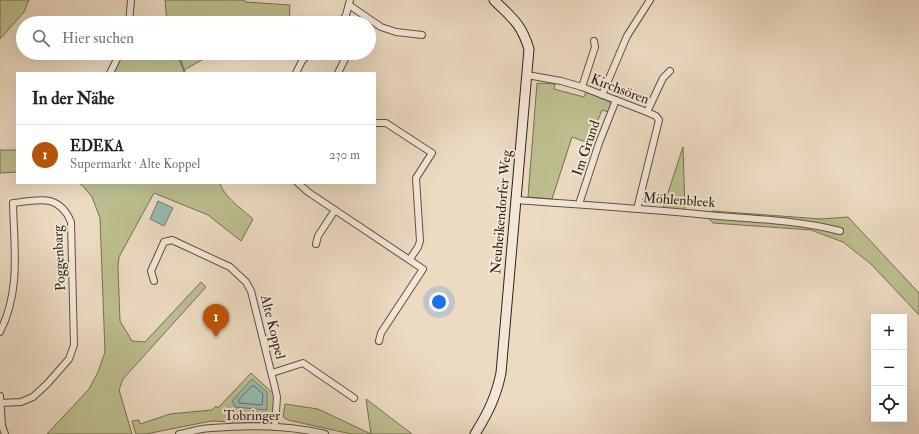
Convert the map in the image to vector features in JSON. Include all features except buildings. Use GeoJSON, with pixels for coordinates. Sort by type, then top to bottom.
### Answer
{"type":"FeatureCollection","features":[{"type":"Feature","properties":{"kind":"street"},"geometry":{"type":"LineString","coordinates":[[130,16],[131,0]]}},
{"type":"Feature","properties":{"kind":"street","name":"Neuheikendorfer Weg"},"geometry":{"type":"LineString","coordinates":[[475,434],[489,412],[498,387],[501,373],[529,49],[524,35],[515,20],[494,0]]}},
{"type":"Feature","properties":{"kind":"street"},"geometry":{"type":"LineString","coordinates":[[602,94],[627,36],[649,0]]}},
{"type":"Feature","properties":{"kind":"street"},"geometry":{"type":"LineString","coordinates":[[345,16],[350,2],[367,16]]}},
{"type":"Feature","properties":{"kind":"street"},"geometry":{"type":"LineString","coordinates":[[376,23],[381,27],[396,32],[422,36]]}},
{"type":"Feature","properties":{"kind":"street"},"geometry":{"type":"LineString","coordinates":[[582,87],[595,48],[594,41]]}},
{"type":"Feature","properties":{"kind":"street"},"geometry":{"type":"LineString","coordinates":[[110,72],[116,60]]}},
{"type":"Feature","properties":{"kind":"street"},"geometry":{"type":"LineString","coordinates":[[296,72],[303,60]]}},
{"type":"Feature","properties":{"kind":"street"},"geometry":{"type":"LineString","coordinates":[[339,72],[345,60]]}},
{"type":"Feature","properties":{"kind":"street"},"geometry":{"type":"LineString","coordinates":[[647,112],[663,78],[670,71]]}},
{"type":"Feature","properties":{"kind":"street","name":"Kirchsören"},"geometry":{"type":"LineString","coordinates":[[527,75],[561,81],[582,87],[656,116],[659,120],[637,209]]}},
{"type":"Feature","properties":{"kind":"street","name":"Im Grund"},"geometry":{"type":"LineString","coordinates":[[579,204],[599,143],[616,100]]}},
{"type":"Feature","properties":{"kind":"street"},"geometry":{"type":"LineString","coordinates":[[376,123],[386,123],[432,153],[416,178],[420,241],[410,259]]}},
{"type":"Feature","properties":{"kind":"street"},"geometry":{"type":"LineString","coordinates":[[299,184],[334,210],[423,269],[381,333],[379,341]]}},
{"type":"Feature","properties":{"kind":"street","name":"Poggenbarg"},"geometry":{"type":"LineString","coordinates":[[0,332],[13,298],[15,282],[13,203],[49,200],[61,206],[71,222],[74,345],[69,359],[47,384],[33,397],[21,402],[1,403]]}},
{"type":"Feature","properties":{"kind":"street","name":"Möhlenbleek"},"geometry":{"type":"LineString","coordinates":[[516,200],[579,204],[805,224],[840,231]]}},
{"type":"Feature","properties":{"kind":"street"},"geometry":{"type":"LineString","coordinates":[[316,244],[318,236],[334,210]]}},
{"type":"Feature","properties":{"kind":"street","name":"Alte Koppel"},"geometry":{"type":"LineString","coordinates":[[154,281],[151,271],[164,242],[172,240],[230,267],[246,282],[251,291],[272,373],[276,397],[275,426]]}},
{"type":"Feature","properties":{"kind":"street","name":"Alte Koppel"},"geometry":{"type":"LineString","coordinates":[[272,373],[303,363],[354,398]]}},
{"type":"Feature","properties":{"kind":"street"},"geometry":{"type":"LineString","coordinates":[[0,396],[2,426],[5,434]]}},
{"type":"Feature","properties":{"kind":"street","name":"Tobringer"},"geometry":{"type":"LineString","coordinates":[[179,434],[211,428],[275,426],[296,428],[325,434]]}},
{"type":"Feature","properties":{"kind":"green space"},"geometry":{"type":"Polygon","coordinates":[[[0,0],[29,0],[24,12],[20,16],[16,16],[16,21],[0,39],[0,0]]]}},
{"type":"Feature","properties":{"kind":"green space"},"geometry":{"type":"Polygon","coordinates":[[[165,0],[244,0],[245,2],[290,5],[289,16],[166,16],[165,0]]]}},
{"type":"Feature","properties":{"kind":"green space"},"geometry":{"type":"Polygon","coordinates":[[[118,60],[202,60],[184,70],[185,72],[112,72],[118,60]]]}},
{"type":"Feature","properties":{"kind":"green space"},"geometry":{"type":"Polygon","coordinates":[[[537,83],[555,84],[554,89],[584,97],[586,92],[608,101],[611,105],[608,112],[602,110],[589,143],[572,137],[552,199],[528,197],[537,83]]]}},
{"type":"Feature","properties":{"kind":"green space"},"geometry":{"type":"Polygon","coordinates":[[[683,147],[685,210],[663,208],[683,147]]]}},
{"type":"Feature","properties":{"kind":"green space"},"geometry":{"type":"Polygon","coordinates":[[[0,150],[16,150],[16,172],[0,173],[0,150]]]}},
{"type":"Feature","properties":{"kind":"green space"},"geometry":{"type":"Polygon","coordinates":[[[80,184],[220,184],[229,198],[253,219],[241,241],[208,215],[154,193],[119,257],[120,321],[132,341],[145,342],[201,282],[206,287],[123,379],[119,390],[132,434],[47,434],[89,389],[98,372],[105,352],[100,218],[92,197],[80,184]]]}},
{"type":"Feature","properties":{"kind":"green space"},"geometry":{"type":"Polygon","coordinates":[[[713,211],[821,219],[848,217],[919,293],[919,315],[871,264],[843,242],[811,230],[713,223],[705,214],[713,211]]]}},
{"type":"Feature","properties":{"kind":"green space"},"geometry":{"type":"Polygon","coordinates":[[[251,373],[277,397],[275,423],[211,421],[146,434],[136,434],[132,421],[139,420],[140,424],[170,414],[212,410],[216,406],[218,408],[251,373]]]}},
{"type":"Feature","properties":{"kind":"green space"},"geometry":{"type":"Polygon","coordinates":[[[366,399],[412,434],[371,434],[366,399]]]}},
{"type":"Feature","properties":{"kind":"green space"},"geometry":{"type":"Polygon","coordinates":[[[285,404],[318,409],[371,434],[351,434],[288,420],[283,417],[285,404]]]}},
{"type":"Feature","properties":{"kind":"water"},"geometry":{"type":"Polygon","coordinates":[[[158,201],[173,208],[164,226],[150,219],[158,201]]]}},
{"type":"Feature","properties":{"kind":"water"},"geometry":{"type":"Polygon","coordinates":[[[252,379],[267,392],[267,410],[235,407],[232,401],[252,379]]]}},
{"type":"Feature","properties":{"kind":"waterway"},"geometry":{"type":"LineString","coordinates":[[180,60],[185,72]]}},
{"type":"Feature","properties":{"kind":"place","name":"EDEKA"},"geometry":{"type":"Point","coordinates":[216,337]}}]}
